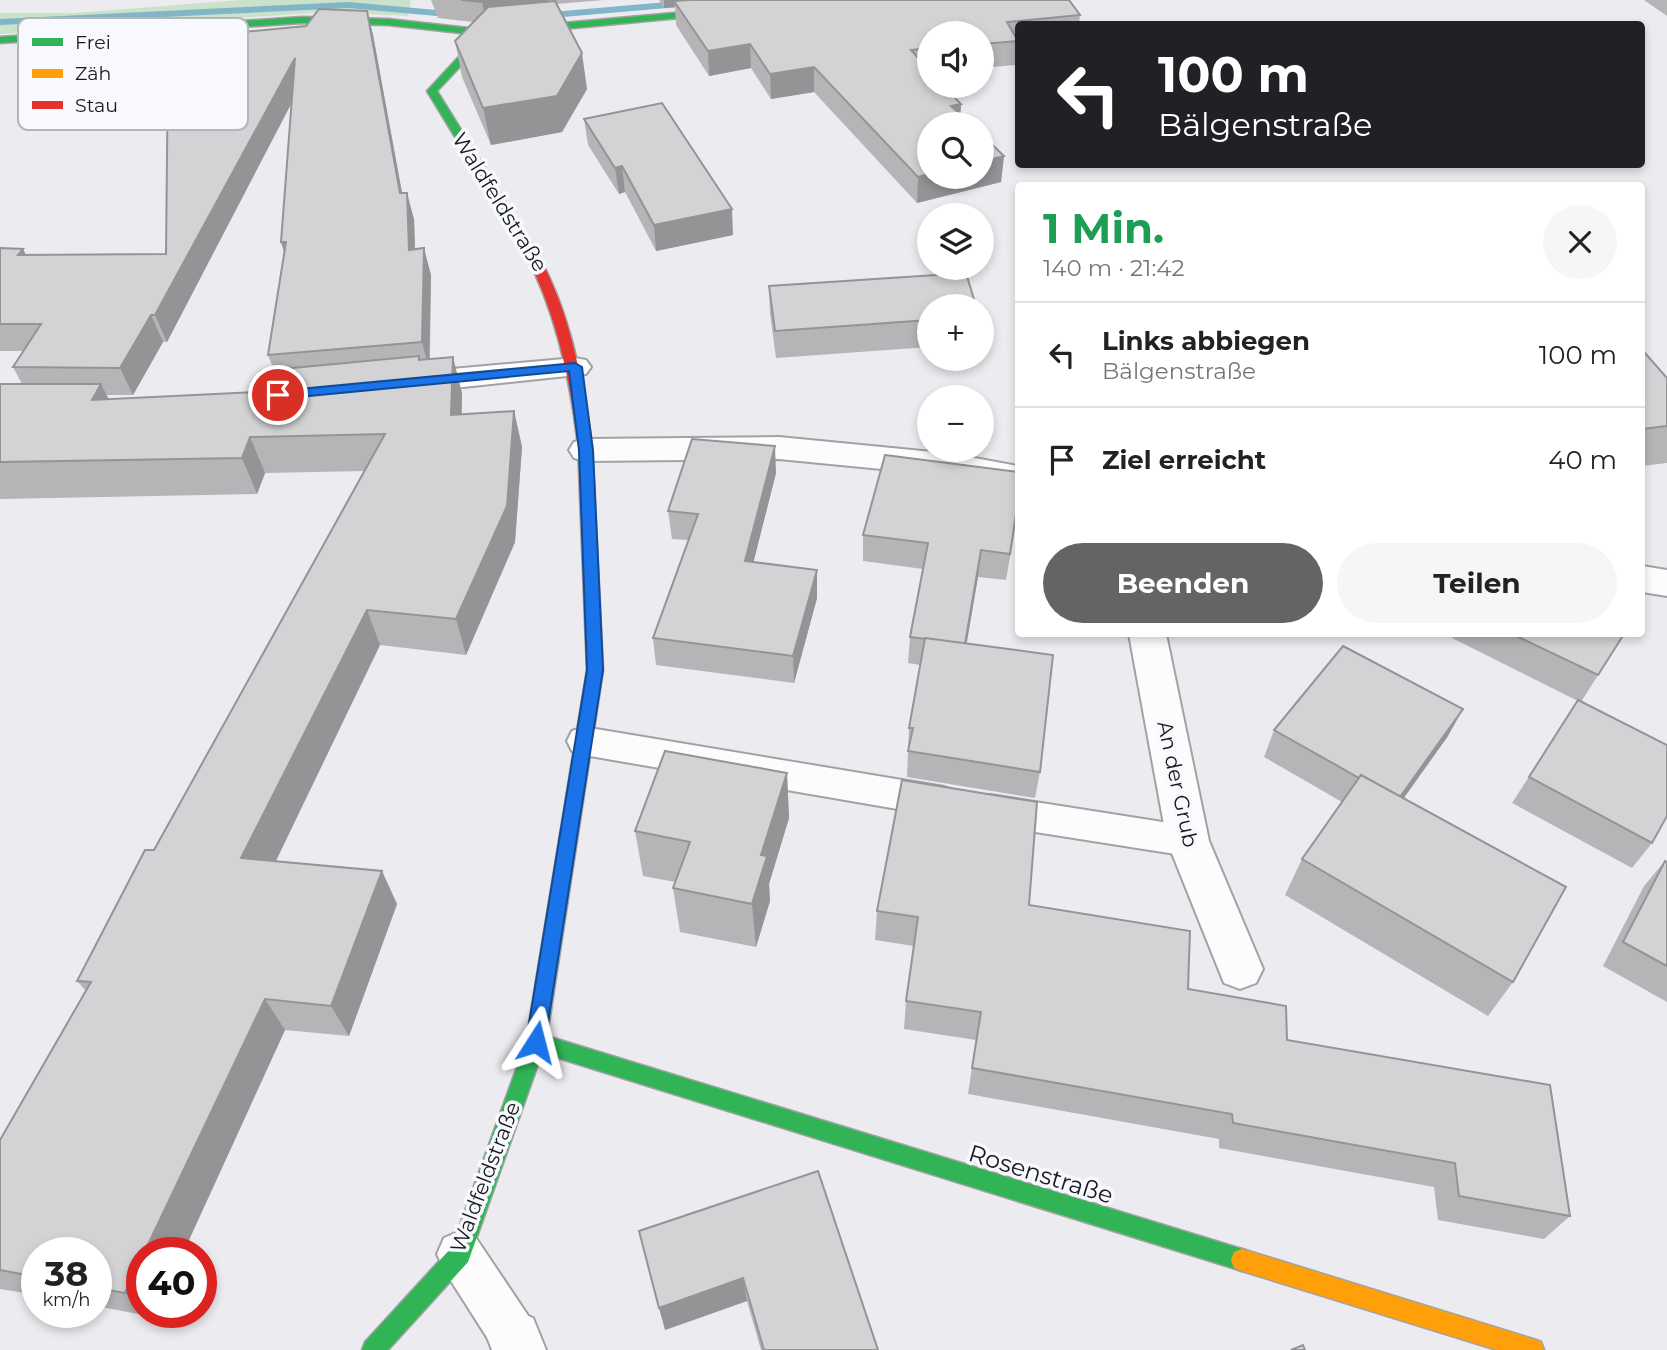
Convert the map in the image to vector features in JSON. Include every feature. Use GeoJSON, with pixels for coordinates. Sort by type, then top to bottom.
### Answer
{"type":"FeatureCollection","features":[{"type":"Feature","properties":{"kind":"street"},"geometry":{"type":"LineString","coordinates":[[248,24],[302,20],[388,22],[486,33],[747,9]]}},
{"type":"Feature","properties":{"kind":"street","name":"Waldfeldstraße"},"geometry":{"type":"LineString","coordinates":[[373,1350],[460,1254],[536,1042],[595,670],[586,450],[575,367],[547,278],[432,91],[486,33]]}},
{"type":"Feature","properties":{"kind":"street"},"geometry":{"type":"LineString","coordinates":[[0,40],[18,39]]}},
{"type":"Feature","properties":{"kind":"street"},"geometry":{"type":"LineString","coordinates":[[372,386],[575,367]]}},
{"type":"Feature","properties":{"kind":"street"},"geometry":{"type":"LineString","coordinates":[[586,450],[779,448],[953,465],[1015,476]]}},
{"type":"Feature","properties":{"kind":"street","name":"An der Grub"},"geometry":{"type":"LineString","coordinates":[[1148,637],[1188,841],[1240,969]]}},
{"type":"Feature","properties":{"kind":"street","name":"Rosenstraße"},"geometry":{"type":"LineString","coordinates":[[536,1042],[1533,1350]]}},
{"type":"Feature","properties":{"kind":"lane"},"geometry":{"type":"LineString","coordinates":[[584,741],[1188,841]]}},
{"type":"Feature","properties":{"kind":"lane"},"geometry":{"type":"LineString","coordinates":[[460,1254],[517,1344]]}},
{"type":"Feature","properties":{"kind":"green space"},"geometry":{"type":"Polygon","coordinates":[[[241,0],[411,0],[408,16],[329,12],[239,18],[18,18],[18,33],[0,34],[0,13],[75,13],[241,0]]]}},
{"type":"Feature","properties":{"kind":"building"},"geometry":{"type":"Polygon","coordinates":[[[461,0],[509,0],[482,2],[461,0]]]}},
{"type":"Feature","properties":{"kind":"building"},"geometry":{"type":"Polygon","coordinates":[[[1069,0],[1080,15],[1007,22],[1015,41],[994,43],[994,21],[917,21],[917,49],[911,50],[917,57],[917,98],[955,98],[961,104],[951,106],[958,112],[917,112],[917,176],[814,67],[770,74],[750,44],[708,51],[674,1],[1069,0]]]}},
{"type":"Feature","properties":{"kind":"building"},"geometry":{"type":"Polygon","coordinates":[[[555,1],[582,53],[557,96],[483,108],[455,41],[488,7],[555,1]]]}},
{"type":"Feature","properties":{"kind":"building"},"geometry":{"type":"Polygon","coordinates":[[[319,9],[367,11],[400,193],[407,193],[409,250],[424,248],[422,342],[268,355],[286,242],[281,242],[295,58],[155,315],[151,315],[120,368],[13,367],[41,324],[0,324],[0,248],[23,249],[18,255],[166,254],[167,130],[248,130],[248,31],[306,26],[319,9]]]}},
{"type":"Feature","properties":{"kind":"building"},"geometry":{"type":"Polygon","coordinates":[[[662,103],[732,209],[654,225],[622,166],[615,168],[584,119],[662,103]]]}},
{"type":"Feature","properties":{"kind":"building"},"geometry":{"type":"Polygon","coordinates":[[[994,146],[1004,156],[994,159],[994,146]]]}},
{"type":"Feature","properties":{"kind":"building"},"geometry":{"type":"Polygon","coordinates":[[[917,276],[917,280],[968,280],[972,294],[917,294],[917,321],[775,331],[769,286],[917,276]]]}},
{"type":"Feature","properties":{"kind":"building"},"geometry":{"type":"Polygon","coordinates":[[[1645,353],[1667,378],[1667,426],[1645,429],[1645,353]]]}},
{"type":"Feature","properties":{"kind":"building"},"geometry":{"type":"Polygon","coordinates":[[[419,356],[419,360],[453,357],[451,415],[514,411],[507,506],[456,619],[367,610],[241,858],[382,871],[331,1006],[265,999],[152,1237],[126,1237],[125,1293],[112,1291],[112,1237],[21,1237],[21,1274],[0,1270],[0,1140],[91,982],[77,981],[145,850],[154,850],[385,434],[250,437],[242,458],[0,462],[0,384],[101,384],[92,400],[258,392],[261,371],[419,356]]]}},
{"type":"Feature","properties":{"kind":"building"},"geometry":{"type":"Polygon","coordinates":[[[692,439],[775,446],[745,561],[817,570],[793,656],[653,638],[698,514],[668,511],[692,439]]]}},
{"type":"Feature","properties":{"kind":"building"},"geometry":{"type":"Polygon","coordinates":[[[885,455],[917,459],[917,462],[940,462],[1015,472],[1015,521],[1010,554],[981,550],[965,644],[910,637],[928,543],[863,535],[885,455]]]}},
{"type":"Feature","properties":{"kind":"building"},"geometry":{"type":"Polygon","coordinates":[[[1518,637],[1622,637],[1598,675],[1518,637]]]}},
{"type":"Feature","properties":{"kind":"building"},"geometry":{"type":"Polygon","coordinates":[[[925,638],[1053,655],[1040,772],[908,751],[913,728],[909,728],[925,638]]]}},
{"type":"Feature","properties":{"kind":"building"},"geometry":{"type":"Polygon","coordinates":[[[1343,646],[1463,709],[1400,797],[1361,775],[1359,778],[1274,730],[1343,646]]]}},
{"type":"Feature","properties":{"kind":"building"},"geometry":{"type":"Polygon","coordinates":[[[1578,700],[1667,745],[1667,816],[1652,843],[1529,777],[1578,700]]]}},
{"type":"Feature","properties":{"kind":"building"},"geometry":{"type":"Polygon","coordinates":[[[665,751],[787,773],[761,855],[767,856],[752,904],[673,888],[690,842],[635,831],[665,751]]]}},
{"type":"Feature","properties":{"kind":"building"},"geometry":{"type":"Polygon","coordinates":[[[1361,775],[1566,887],[1513,982],[1302,859],[1361,775]]]}},
{"type":"Feature","properties":{"kind":"building"},"geometry":{"type":"Polygon","coordinates":[[[902,780],[1037,802],[1029,905],[1190,931],[1188,989],[1286,1006],[1287,1040],[1550,1085],[1570,1216],[1459,1196],[1455,1163],[1233,1123],[1232,1114],[972,1068],[981,1012],[906,1001],[918,917],[877,911],[902,780]]]}},
{"type":"Feature","properties":{"kind":"building"},"geometry":{"type":"Polygon","coordinates":[[[1665,861],[1667,862],[1667,966],[1623,942],[1665,861]]]}},
{"type":"Feature","properties":{"kind":"building"},"geometry":{"type":"Polygon","coordinates":[[[818,1171],[878,1350],[764,1350],[743,1278],[659,1308],[639,1231],[818,1171]]]}},
{"type":"Feature","properties":{"kind":"building"},"geometry":{"type":"Polygon","coordinates":[[[1303,1345],[1305,1350],[1291,1350],[1303,1345]]]}},
{"type":"Feature","properties":{"kind":"waterway"},"geometry":{"type":"LineString","coordinates":[[540,16],[725,0]]}},
{"type":"Feature","properties":{"kind":"waterway"},"geometry":{"type":"LineString","coordinates":[[82,18],[348,5],[459,15]]}},
{"type":"Feature","properties":{"kind":"waterway"},"geometry":{"type":"LineString","coordinates":[[0,22],[18,21]]}},
{"type":"Feature","properties":{"kind":"traffic: fast"},"geometry":{"type":"LineString","coordinates":[[248,24],[302,20],[388,22],[486,33],[729,11]]}},
{"type":"Feature","properties":{"kind":"traffic: fast"},"geometry":{"type":"LineString","coordinates":[[486,33],[432,91],[525,242]]}},
{"type":"Feature","properties":{"kind":"traffic: fast"},"geometry":{"type":"LineString","coordinates":[[0,40],[18,39]]}},
{"type":"Feature","properties":{"kind":"traffic: fast"},"geometry":{"type":"LineString","coordinates":[[373,1350],[460,1254],[536,1042],[595,670],[585,445]]}},
{"type":"Feature","properties":{"kind":"traffic: fast"},"geometry":{"type":"LineString","coordinates":[[536,1042],[1242,1260]]}},
{"type":"Feature","properties":{"kind":"traffic: slow"},"geometry":{"type":"LineString","coordinates":[[1242,1260],[1533,1350]]}},
{"type":"Feature","properties":{"kind":"traffic: jam"},"geometry":{"type":"LineString","coordinates":[[525,242],[539,266],[559,315],[572,365],[585,445]]}},
{"type":"Feature","properties":{"kind":"route"},"geometry":{"type":"LineString","coordinates":[[278,395],[575,367],[586,450],[595,670],[536,1042]]}}]}
